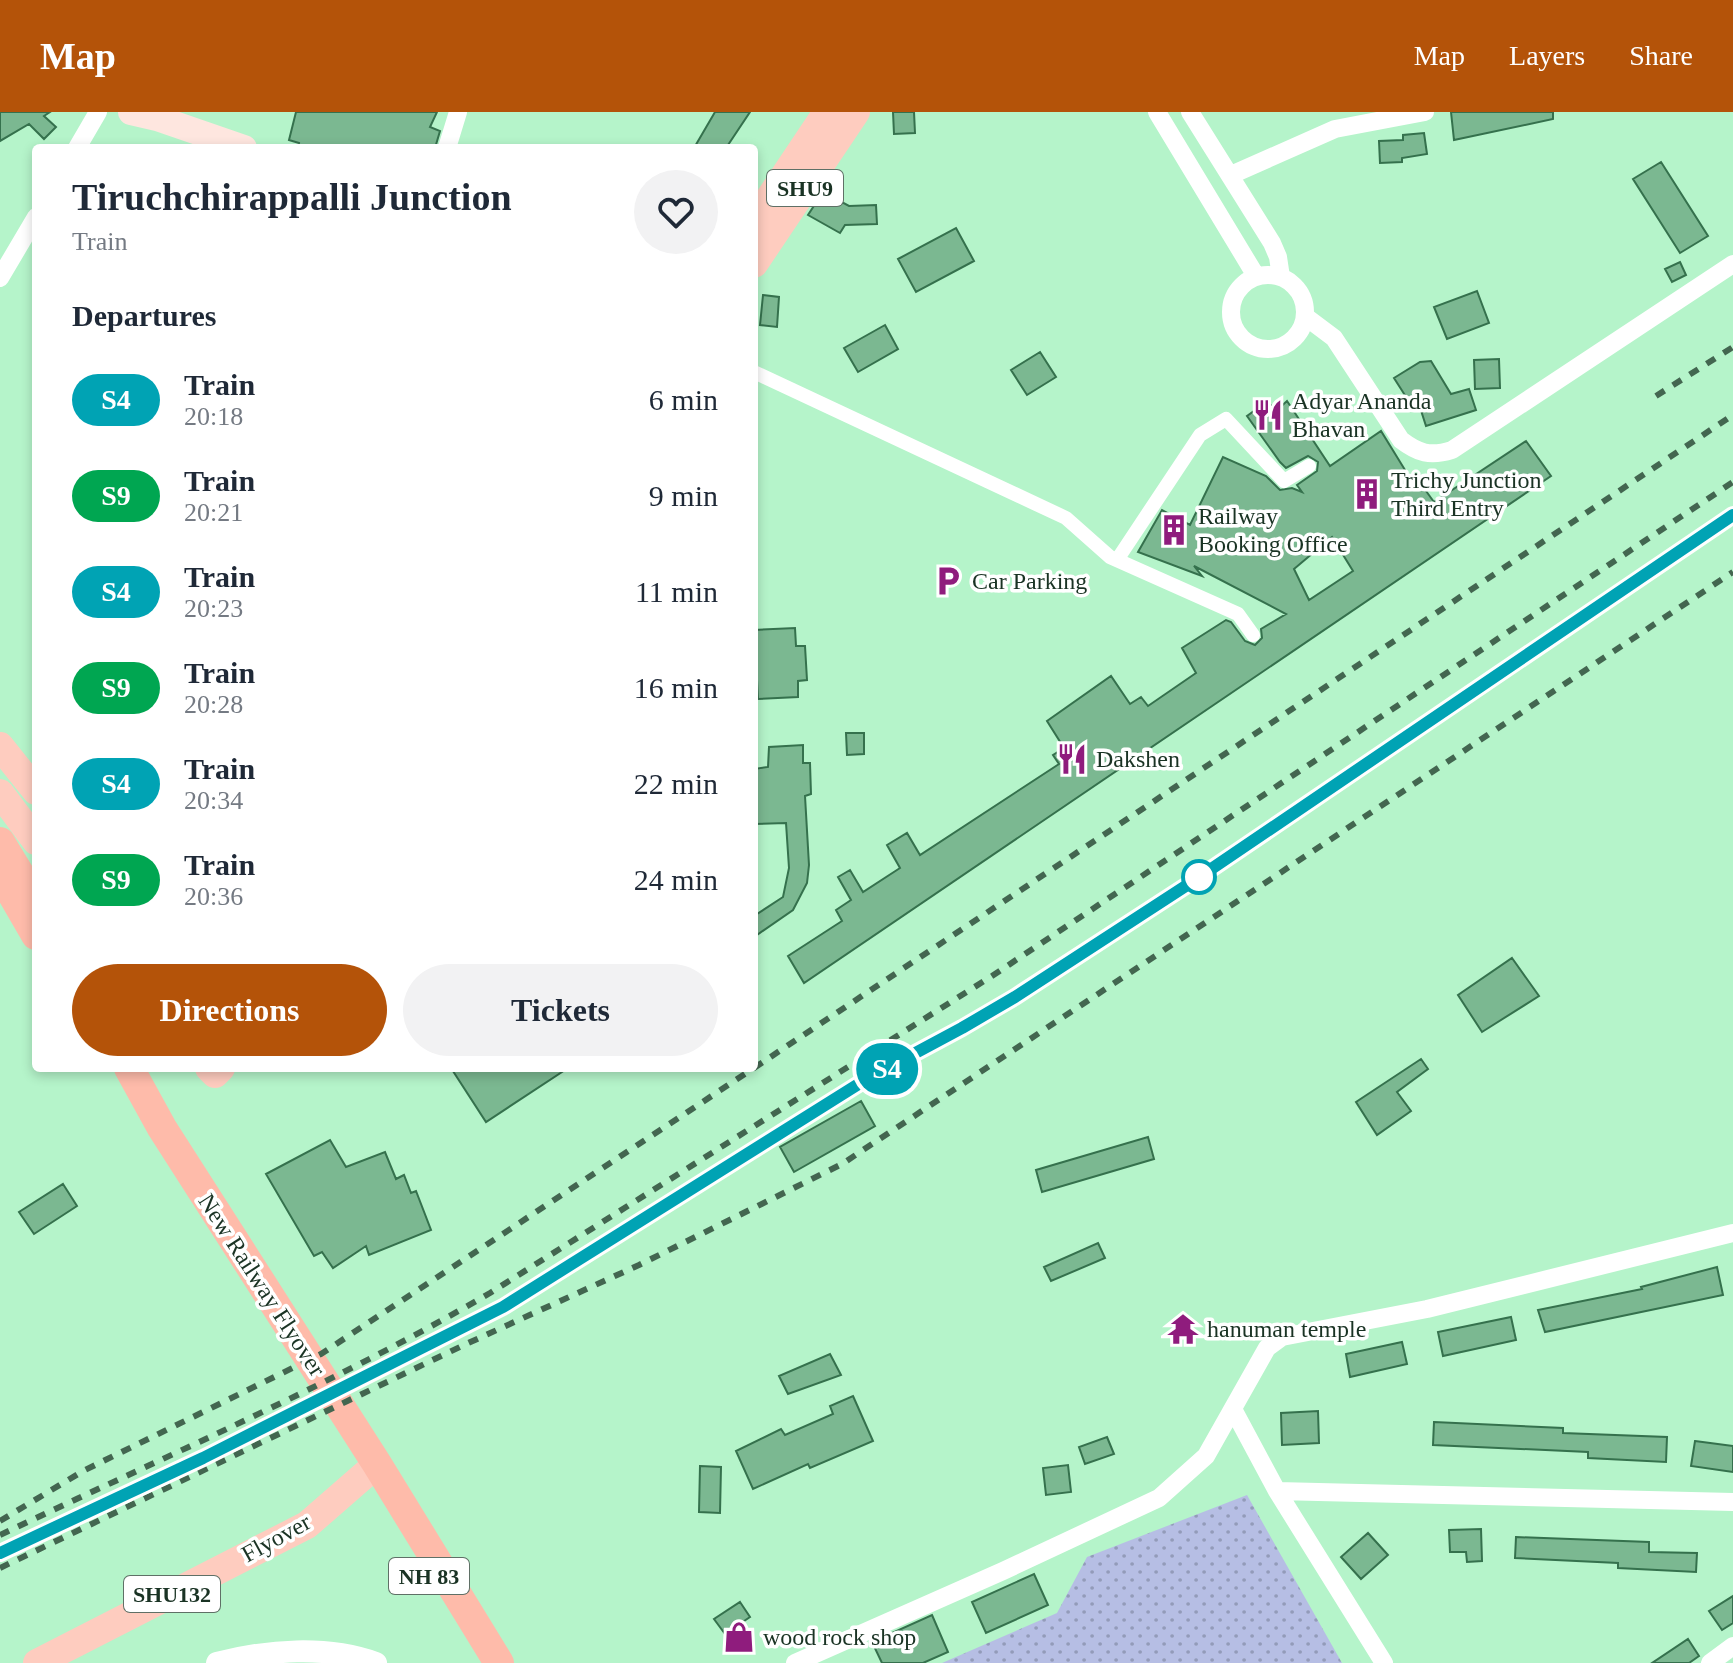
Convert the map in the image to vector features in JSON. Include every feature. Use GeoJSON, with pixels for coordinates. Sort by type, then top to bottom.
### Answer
{"type":"FeatureCollection","features":[{"type":"Feature","properties":{"kind":"highway"},"geometry":{"type":"LineString","coordinates":[[0,842],[32,895]]}},
{"type":"Feature","properties":{"kind":"highway"},"geometry":{"type":"LineString","coordinates":[[0,873],[32,928]]}},
{"type":"Feature","properties":{"kind":"highway","name":"New Railway Flyover"},"geometry":{"type":"LineString","coordinates":[[115,1072],[159,1149],[376,1477],[445,1572],[489,1656]]}},
{"type":"Feature","properties":{"kind":"highway","name":"New Railway Flyover"},"geometry":{"type":"LineString","coordinates":[[131,1072],[162,1128],[376,1477],[389,1510],[489,1656]]}},
{"type":"Feature","properties":{"kind":"main road","name":"SHU9"},"geometry":{"type":"LineString","coordinates":[[758,215],[827,112]]}},
{"type":"Feature","properties":{"kind":"main road","name":"SHU9"},"geometry":{"type":"LineString","coordinates":[[758,258],[856,112]]}},
{"type":"Feature","properties":{"kind":"main road"},"geometry":{"type":"LineString","coordinates":[[137,113],[208,141]]}},
{"type":"Feature","properties":{"kind":"main road"},"geometry":{"type":"LineString","coordinates":[[0,746],[32,786]]}},
{"type":"Feature","properties":{"kind":"main road"},"geometry":{"type":"LineString","coordinates":[[0,793],[32,836]]}},
{"type":"Feature","properties":{"kind":"main road","name":"Flyover"},"geometry":{"type":"LineString","coordinates":[[37,1663],[307,1525],[376,1477]]}},
{"type":"Feature","properties":{"kind":"main road","name":"Flyover"},"geometry":{"type":"LineString","coordinates":[[71,1663],[255,1567],[332,1522],[376,1477]]}},
{"type":"Feature","properties":{"kind":"street"},"geometry":{"type":"LineString","coordinates":[[79,144],[98,112]]}},
{"type":"Feature","properties":{"kind":"street"},"geometry":{"type":"LineString","coordinates":[[448,144],[458,112]]}},
{"type":"Feature","properties":{"kind":"street"},"geometry":{"type":"LineString","coordinates":[[1157,112],[1256,276]]}},
{"type":"Feature","properties":{"kind":"street"},"geometry":{"type":"LineString","coordinates":[[1190,112],[1272,243],[1281,277]]}},
{"type":"Feature","properties":{"kind":"street"},"geometry":{"type":"LineString","coordinates":[[1231,175],[1335,129],[1425,112]]}},
{"type":"Feature","properties":{"kind":"street"},"geometry":{"type":"LineString","coordinates":[[0,278],[32,224]]}},
{"type":"Feature","properties":{"kind":"street"},"geometry":{"type":"LineString","coordinates":[[1306,317],[1334,338],[1401,440],[1415,451],[1435,456],[1465,442],[1733,264]]}},
{"type":"Feature","properties":{"kind":"street"},"geometry":{"type":"LineString","coordinates":[[1256,276],[1281,277],[1301,293],[1306,317],[1294,339],[1283,346],[1270,349],[1248,343],[1239,335],[1231,313],[1232,301],[1238,291],[1256,276]]}},
{"type":"Feature","properties":{"kind":"street"},"geometry":{"type":"LineString","coordinates":[[758,374],[1066,518],[1110,557],[1238,614],[1253,635]]}},
{"type":"Feature","properties":{"kind":"street"},"geometry":{"type":"LineString","coordinates":[[1117,560],[1200,435],[1226,419],[1284,481],[1309,466]]}},
{"type":"Feature","properties":{"kind":"street"},"geometry":{"type":"LineString","coordinates":[[795,1663],[1159,1498],[1206,1456],[1267,1348],[1282,1337],[1427,1309],[1733,1233]]}},
{"type":"Feature","properties":{"kind":"street"},"geometry":{"type":"LineString","coordinates":[[1233,1409],[1277,1491],[1384,1663]]}},
{"type":"Feature","properties":{"kind":"street"},"geometry":{"type":"LineString","coordinates":[[1277,1491],[1733,1502]]}},
{"type":"Feature","properties":{"kind":"street"},"geometry":{"type":"LineString","coordinates":[[1710,1663],[1733,1646]]}},
{"type":"Feature","properties":{"kind":"street"},"geometry":{"type":"LineString","coordinates":[[217,1663],[265,1653],[321,1653],[376,1663]]}},
{"type":"Feature","properties":{"kind":"shaded area"},"geometry":{"type":"Polygon","coordinates":[[[1247,1495],[1342,1663],[942,1663],[1057,1613],[1087,1557],[1247,1495]]]}},
{"type":"Feature","properties":{"kind":"building"},"geometry":{"type":"Polygon","coordinates":[[[0,112],[50,112],[44,116],[56,127],[44,139],[29,124],[0,141],[0,112]]]}},
{"type":"Feature","properties":{"kind":"building"},"geometry":{"type":"Polygon","coordinates":[[[296,112],[437,112],[430,127],[440,131],[436,144],[299,144],[289,140],[296,112]]]}},
{"type":"Feature","properties":{"kind":"building"},"geometry":{"type":"Polygon","coordinates":[[[715,112],[750,112],[729,144],[696,144],[715,112]]]}},
{"type":"Feature","properties":{"kind":"building"},"geometry":{"type":"Polygon","coordinates":[[[893,112],[914,112],[915,133],[894,134],[893,112]]]}},
{"type":"Feature","properties":{"kind":"building"},"geometry":{"type":"Polygon","coordinates":[[[1451,112],[1553,112],[1553,119],[1454,140],[1451,112]]]}},
{"type":"Feature","properties":{"kind":"building"},"geometry":{"type":"Polygon","coordinates":[[[1424,133],[1427,154],[1402,158],[1402,162],[1380,163],[1379,141],[1403,140],[1403,135],[1424,133]]]}},
{"type":"Feature","properties":{"kind":"building"},"geometry":{"type":"Polygon","coordinates":[[[1661,162],[1708,236],[1680,253],[1633,179],[1661,162]]]}},
{"type":"Feature","properties":{"kind":"building"},"geometry":{"type":"Polygon","coordinates":[[[823,192],[849,206],[876,205],[877,224],[845,225],[840,233],[808,215],[823,192]]]}},
{"type":"Feature","properties":{"kind":"building"},"geometry":{"type":"Polygon","coordinates":[[[956,228],[974,261],[916,292],[898,259],[956,228]]]}},
{"type":"Feature","properties":{"kind":"building"},"geometry":{"type":"Polygon","coordinates":[[[1680,262],[1686,275],[1672,282],[1665,269],[1680,262]]]}},
{"type":"Feature","properties":{"kind":"building"},"geometry":{"type":"Polygon","coordinates":[[[1477,291],[1489,323],[1447,339],[1434,307],[1477,291]]]}},
{"type":"Feature","properties":{"kind":"building"},"geometry":{"type":"Polygon","coordinates":[[[763,295],[779,297],[777,327],[760,325],[763,295]]]}},
{"type":"Feature","properties":{"kind":"building"},"geometry":{"type":"Polygon","coordinates":[[[885,325],[898,349],[858,372],[844,348],[885,325]]]}},
{"type":"Feature","properties":{"kind":"building"},"geometry":{"type":"Polygon","coordinates":[[[1040,352],[1056,377],[1027,395],[1011,370],[1040,352]]]}},
{"type":"Feature","properties":{"kind":"building"},"geometry":{"type":"Polygon","coordinates":[[[1499,359],[1500,388],[1475,389],[1474,360],[1499,359]]]}},
{"type":"Feature","properties":{"kind":"building"},"geometry":{"type":"Polygon","coordinates":[[[1431,361],[1451,394],[1469,389],[1476,410],[1426,426],[1416,395],[1408,400],[1394,378],[1420,362],[1431,361]]]}},
{"type":"Feature","properties":{"kind":"building"},"geometry":{"type":"Polygon","coordinates":[[[1268,401],[1275,412],[1287,401],[1330,466],[1381,431],[1413,483],[1418,480],[1434,502],[1526,441],[1551,476],[804,983],[788,956],[842,921],[836,910],[851,900],[838,877],[850,870],[863,892],[900,868],[887,845],[907,833],[920,855],[1059,764],[1053,755],[1064,748],[1047,721],[1111,676],[1130,704],[1141,697],[1148,706],[1196,673],[1182,648],[1226,620],[1245,641],[1255,645],[1262,638],[1261,629],[1286,614],[1194,566],[1202,576],[1138,552],[1162,510],[1190,525],[1223,457],[1266,476],[1280,490],[1292,488],[1302,492],[1297,485],[1317,471],[1318,462],[1308,456],[1286,468],[1247,416],[1268,401]],[[1332,537],[1294,569],[1309,600],[1353,571],[1332,537]]]}},
{"type":"Feature","properties":{"kind":"building"},"geometry":{"type":"Polygon","coordinates":[[[795,628],[796,646],[805,646],[807,680],[798,681],[798,697],[758,699],[758,630],[795,628]]]}},
{"type":"Feature","properties":{"kind":"building"},"geometry":{"type":"Polygon","coordinates":[[[846,733],[864,733],[864,754],[847,755],[846,733]]]}},
{"type":"Feature","properties":{"kind":"building"},"geometry":{"type":"Polygon","coordinates":[[[803,745],[803,763],[810,763],[811,794],[805,796],[809,865],[807,883],[793,910],[758,934],[758,913],[783,897],[789,868],[786,823],[758,824],[758,768],[768,767],[769,747],[803,745]]]}},
{"type":"Feature","properties":{"kind":"building"},"geometry":{"type":"Polygon","coordinates":[[[1512,958],[1539,996],[1482,1032],[1458,995],[1512,958]]]}},
{"type":"Feature","properties":{"kind":"building"},"geometry":{"type":"Polygon","coordinates":[[[1421,1059],[1428,1069],[1397,1092],[1411,1111],[1377,1135],[1356,1102],[1421,1059]]]}},
{"type":"Feature","properties":{"kind":"building"},"geometry":{"type":"Polygon","coordinates":[[[454,1072],[562,1072],[486,1122],[454,1072]]]}},
{"type":"Feature","properties":{"kind":"building"},"geometry":{"type":"Polygon","coordinates":[[[861,1101],[875,1126],[794,1172],[780,1147],[861,1101]]]}},
{"type":"Feature","properties":{"kind":"building"},"geometry":{"type":"Polygon","coordinates":[[[1148,1137],[1154,1159],[1042,1192],[1036,1170],[1148,1137]]]}},
{"type":"Feature","properties":{"kind":"building"},"geometry":{"type":"Polygon","coordinates":[[[330,1140],[346,1167],[385,1152],[396,1179],[404,1175],[411,1193],[416,1191],[431,1230],[369,1255],[366,1246],[333,1268],[322,1252],[314,1256],[266,1174],[330,1140]]]}},
{"type":"Feature","properties":{"kind":"building"},"geometry":{"type":"Polygon","coordinates":[[[63,1184],[77,1206],[34,1234],[19,1212],[63,1184]]]}},
{"type":"Feature","properties":{"kind":"building"},"geometry":{"type":"Polygon","coordinates":[[[1098,1243],[1105,1258],[1051,1281],[1044,1267],[1098,1243]]]}},
{"type":"Feature","properties":{"kind":"building"},"geometry":{"type":"Polygon","coordinates":[[[1717,1267],[1723,1295],[1545,1332],[1538,1310],[1642,1289],[1717,1267]]]}},
{"type":"Feature","properties":{"kind":"building"},"geometry":{"type":"Polygon","coordinates":[[[1511,1317],[1516,1340],[1443,1356],[1438,1332],[1511,1317]]]}},
{"type":"Feature","properties":{"kind":"building"},"geometry":{"type":"Polygon","coordinates":[[[1402,1342],[1407,1364],[1350,1377],[1346,1354],[1402,1342]]]}},
{"type":"Feature","properties":{"kind":"building"},"geometry":{"type":"Polygon","coordinates":[[[830,1354],[841,1375],[788,1394],[779,1376],[830,1354]]]}},
{"type":"Feature","properties":{"kind":"building"},"geometry":{"type":"Polygon","coordinates":[[[853,1396],[873,1441],[810,1468],[808,1464],[753,1489],[736,1451],[781,1429],[785,1435],[833,1414],[830,1406],[853,1396]]]}},
{"type":"Feature","properties":{"kind":"building"},"geometry":{"type":"Polygon","coordinates":[[[1318,1411],[1319,1443],[1282,1445],[1281,1413],[1318,1411]]]}},
{"type":"Feature","properties":{"kind":"building"},"geometry":{"type":"Polygon","coordinates":[[[1434,1422],[1563,1428],[1563,1433],[1667,1437],[1666,1462],[1588,1458],[1588,1452],[1433,1445],[1434,1422]]]}},
{"type":"Feature","properties":{"kind":"building"},"geometry":{"type":"Polygon","coordinates":[[[1107,1437],[1114,1454],[1085,1464],[1079,1447],[1107,1437]]]}},
{"type":"Feature","properties":{"kind":"building"},"geometry":{"type":"Polygon","coordinates":[[[1695,1441],[1733,1446],[1733,1472],[1691,1466],[1695,1441]]]}},
{"type":"Feature","properties":{"kind":"building"},"geometry":{"type":"Polygon","coordinates":[[[1068,1465],[1071,1492],[1046,1495],[1043,1468],[1068,1465]]]}},
{"type":"Feature","properties":{"kind":"building"},"geometry":{"type":"Polygon","coordinates":[[[700,1466],[721,1467],[720,1513],[699,1512],[700,1466]]]}},
{"type":"Feature","properties":{"kind":"building"},"geometry":{"type":"Polygon","coordinates":[[[1481,1529],[1482,1561],[1467,1562],[1466,1552],[1450,1552],[1449,1530],[1481,1529]]]}},
{"type":"Feature","properties":{"kind":"building"},"geometry":{"type":"Polygon","coordinates":[[[1368,1533],[1388,1555],[1361,1579],[1341,1557],[1368,1533]]]}},
{"type":"Feature","properties":{"kind":"building"},"geometry":{"type":"Polygon","coordinates":[[[1516,1537],[1649,1542],[1649,1552],[1697,1553],[1696,1572],[1618,1568],[1618,1563],[1515,1558],[1516,1537]]]}},
{"type":"Feature","properties":{"kind":"building"},"geometry":{"type":"Polygon","coordinates":[[[1034,1574],[1048,1605],[986,1633],[972,1602],[1034,1574]]]}},
{"type":"Feature","properties":{"kind":"building"},"geometry":{"type":"Polygon","coordinates":[[[1733,1596],[1733,1623],[1722,1630],[1709,1611],[1733,1596]]]}},
{"type":"Feature","properties":{"kind":"building"},"geometry":{"type":"Polygon","coordinates":[[[740,1602],[750,1617],[725,1634],[714,1619],[740,1602]]]}},
{"type":"Feature","properties":{"kind":"building"},"geometry":{"type":"Polygon","coordinates":[[[932,1615],[948,1652],[923,1663],[882,1663],[872,1642],[932,1615]]]}},
{"type":"Feature","properties":{"kind":"building"},"geometry":{"type":"Polygon","coordinates":[[[1688,1639],[1699,1656],[1689,1663],[1652,1663],[1688,1639]]]}},
{"type":"Feature","properties":{"kind":"railway"},"geometry":{"type":"LineString","coordinates":[[1656,396],[1733,347]]}},
{"type":"Feature","properties":{"kind":"railway"},"geometry":{"type":"LineString","coordinates":[[758,1065],[1733,415]]}},
{"type":"Feature","properties":{"kind":"railway"},"geometry":{"type":"LineString","coordinates":[[0,1535],[370,1359],[490,1293],[992,976],[1733,482]]}},
{"type":"Feature","properties":{"kind":"railway"},"geometry":{"type":"LineString","coordinates":[[0,1553],[203,1458],[503,1307],[865,1080],[989,1013],[1198,878],[1733,515]]}},
{"type":"Feature","properties":{"kind":"railway"},"geometry":{"type":"LineString","coordinates":[[0,1568],[464,1345],[639,1265],[842,1164],[1733,572]]}},
{"type":"Feature","properties":{"kind":"railway"},"geometry":{"type":"LineString","coordinates":[[0,1521],[83,1471],[321,1354],[748,1072]]}},
{"type":"Feature","properties":{"kind":"train","name":"S4"},"geometry":{"type":"LineString","coordinates":[[0,1553],[203,1458],[503,1307],[865,1080],[1015,997],[1198,878],[1733,515]]}},
{"type":"Feature","properties":{"kind":"place","name":"Adyar Ananda Bhavan"},"geometry":{"type":"Point","coordinates":[1268,415]}},
{"type":"Feature","properties":{"kind":"place","name":"Trichy Junction Third Entry"},"geometry":{"type":"Point","coordinates":[1367,494]}},
{"type":"Feature","properties":{"kind":"place","name":"Railway Booking Office"},"geometry":{"type":"Point","coordinates":[1174,530]}},
{"type":"Feature","properties":{"kind":"place","name":"Car Parking"},"geometry":{"type":"Point","coordinates":[948,581]}},
{"type":"Feature","properties":{"kind":"place","name":"Dakshen"},"geometry":{"type":"Point","coordinates":[1072,759]}},
{"type":"Feature","properties":{"kind":"place","name":"hanuman temple"},"geometry":{"type":"Point","coordinates":[1183,1329]}},
{"type":"Feature","properties":{"kind":"place","name":"wood rock shop"},"geometry":{"type":"Point","coordinates":[739,1637]}}]}
